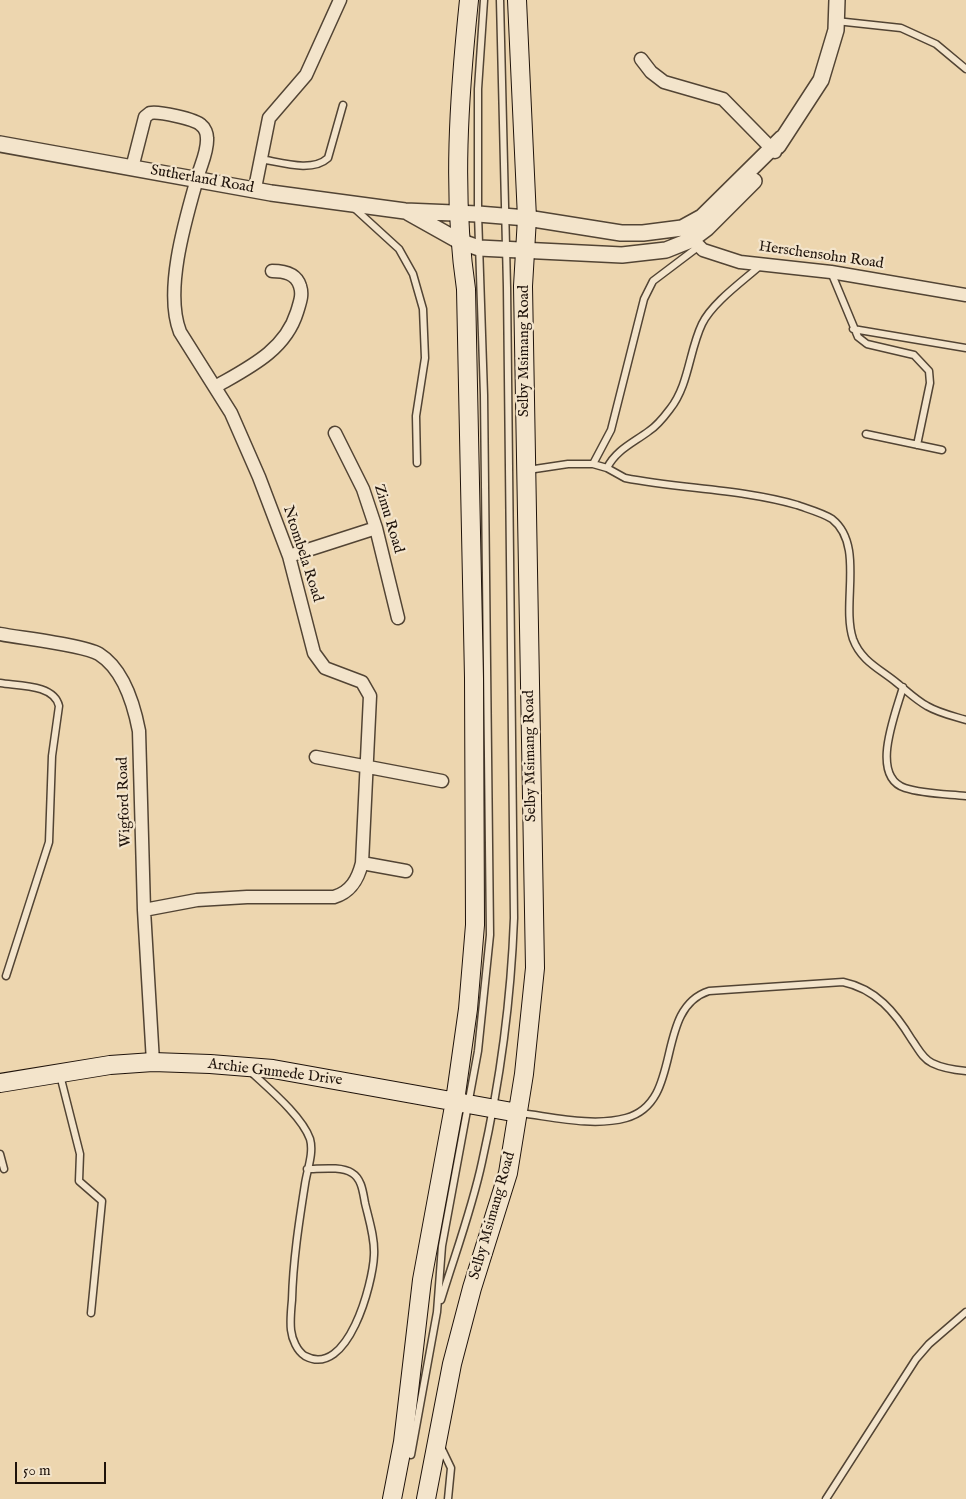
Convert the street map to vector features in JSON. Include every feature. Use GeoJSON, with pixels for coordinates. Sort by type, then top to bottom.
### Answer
{"type":"FeatureCollection","features":[{"type":"Feature","properties":{"kind":"main road"},"geometry":{"type":"LineString","coordinates":[[392,1499],[403,1442],[422,1280],[462,1102],[475,925],[474,678],[466,309],[458,213],[463,61],[470,0]]}},
{"type":"Feature","properties":{"kind":"main road","name":"Selby Msimang Road"},"geometry":{"type":"LineString","coordinates":[[426,1499],[452,1364],[469,1298],[508,1173],[518,1113],[535,968],[526,470],[524,286],[526,218],[517,0]]}},
{"type":"Feature","properties":{"kind":"main road","name":"Archie Gumede Drive"},"geometry":{"type":"LineString","coordinates":[[0,1083],[59,1072],[153,1062],[245,1066],[518,1113]]}},
{"type":"Feature","properties":{"kind":"street"},"geometry":{"type":"LineString","coordinates":[[255,188],[269,118],[306,75],[340,0]]}},
{"type":"Feature","properties":{"kind":"street"},"geometry":{"type":"LineString","coordinates":[[405,211],[459,241],[480,248],[622,255],[666,250],[690,238],[737,198],[757,177],[821,80],[834,38],[837,0]]}},
{"type":"Feature","properties":{"kind":"street"},"geometry":{"type":"LineString","coordinates":[[641,59],[651,72],[664,82],[723,99],[776,146]]}},
{"type":"Feature","properties":{"kind":"street","name":"Ntombela Road"},"geometry":{"type":"LineString","coordinates":[[132,168],[145,117],[150,112],[164,113],[201,124],[206,132],[206,146],[196,179],[175,278],[174,306],[176,320],[180,332],[231,414],[245,444],[289,556],[314,653],[325,668],[362,682],[370,696],[362,863],[355,883],[342,895],[334,897],[238,897],[197,900],[144,910]]}},
{"type":"Feature","properties":{"kind":"street","name":"Sutherland Road"},"geometry":{"type":"LineString","coordinates":[[0,144],[271,192],[405,211]]}},
{"type":"Feature","properties":{"kind":"street"},"geometry":{"type":"LineString","coordinates":[[405,211],[526,218],[621,233],[642,233],[690,238]]}},
{"type":"Feature","properties":{"kind":"street","name":"Herschensohn Road"},"geometry":{"type":"LineString","coordinates":[[690,238],[732,260],[831,272],[966,295]]}},
{"type":"Feature","properties":{"kind":"street"},"geometry":{"type":"LineString","coordinates":[[214,387],[259,361],[280,343],[290,329],[302,298],[301,289],[298,281],[292,275],[284,271],[272,271]]}},
{"type":"Feature","properties":{"kind":"street","name":"Zimu Road"},"geometry":{"type":"LineString","coordinates":[[336,433],[354,469],[376,528],[398,618]]}},
{"type":"Feature","properties":{"kind":"street"},"geometry":{"type":"LineString","coordinates":[[289,556],[376,528]]}},
{"type":"Feature","properties":{"kind":"street","name":"Wigford Road"},"geometry":{"type":"LineString","coordinates":[[0,634],[98,654],[123,682],[130,696],[140,731],[144,910],[153,1062]]}},
{"type":"Feature","properties":{"kind":"street"},"geometry":{"type":"LineString","coordinates":[[316,757],[442,781]]}},
{"type":"Feature","properties":{"kind":"street"},"geometry":{"type":"LineString","coordinates":[[362,863],[406,871]]}},
{"type":"Feature","properties":{"kind":"lane"},"geometry":{"type":"LineString","coordinates":[[411,1455],[437,1312],[442,1246],[462,1102],[478,1050],[490,935],[484,395],[478,214],[479,79],[484,0]]}},
{"type":"Feature","properties":{"kind":"lane"},"geometry":{"type":"LineString","coordinates":[[437,1312],[482,1162],[509,1007],[514,918],[507,287],[503,216],[504,118],[500,0]]}},
{"type":"Feature","properties":{"kind":"lane"},"geometry":{"type":"LineString","coordinates":[[836,21],[901,28],[936,44],[966,69]]}},
{"type":"Feature","properties":{"kind":"lane"},"geometry":{"type":"LineString","coordinates":[[260,159],[310,166],[324,161],[328,158],[344,105]]}},
{"type":"Feature","properties":{"kind":"lane"},"geometry":{"type":"LineString","coordinates":[[346,202],[399,249],[413,274],[420,300],[425,358],[416,416],[417,463]]}},
{"type":"Feature","properties":{"kind":"lane"},"geometry":{"type":"LineString","coordinates":[[593,464],[611,430],[644,299],[653,281],[690,238]]}},
{"type":"Feature","properties":{"kind":"lane"},"geometry":{"type":"LineString","coordinates":[[607,468],[614,456],[650,430],[670,409],[677,399],[702,322],[719,303],[762,264]]}},
{"type":"Feature","properties":{"kind":"lane"},"geometry":{"type":"LineString","coordinates":[[831,272],[853,329],[867,344],[914,355],[929,371],[930,383],[916,445]]}},
{"type":"Feature","properties":{"kind":"lane"},"geometry":{"type":"LineString","coordinates":[[853,329],[966,348]]}},
{"type":"Feature","properties":{"kind":"lane"},"geometry":{"type":"LineString","coordinates":[[866,434],[942,450]]}},
{"type":"Feature","properties":{"kind":"lane"},"geometry":{"type":"LineString","coordinates":[[526,470],[574,464],[593,464],[607,468],[626,478],[652,483],[763,496],[808,509],[832,520],[845,536],[851,558],[848,604],[853,639],[872,666],[925,705],[966,720]]}},
{"type":"Feature","properties":{"kind":"lane"},"geometry":{"type":"LineString","coordinates":[[0,683],[50,692],[58,701],[59,706],[52,756],[49,842],[6,976]]}},
{"type":"Feature","properties":{"kind":"lane"},"geometry":{"type":"LineString","coordinates":[[903,687],[888,742],[886,767],[891,778],[904,788],[966,796]]}},
{"type":"Feature","properties":{"kind":"lane"},"geometry":{"type":"LineString","coordinates":[[518,1113],[584,1120],[616,1120],[646,1108],[658,1090],[682,1012],[691,1000],[709,991],[843,982],[858,985],[884,1002],[898,1018],[923,1057],[932,1063],[953,1070],[966,1071]]}},
{"type":"Feature","properties":{"kind":"lane"},"geometry":{"type":"LineString","coordinates":[[245,1066],[289,1109],[306,1132],[311,1147],[294,1269],[291,1329],[296,1347],[304,1356],[315,1359],[331,1357],[345,1345],[354,1329],[374,1268],[374,1252],[364,1195],[358,1178],[346,1170],[308,1169]]}},
{"type":"Feature","properties":{"kind":"lane"},"geometry":{"type":"LineString","coordinates":[[59,1072],[80,1154],[79,1181],[102,1202],[91,1313]]}},
{"type":"Feature","properties":{"kind":"lane"},"geometry":{"type":"LineString","coordinates":[[0,1154],[4,1169]]}},
{"type":"Feature","properties":{"kind":"lane"},"geometry":{"type":"LineString","coordinates":[[826,1499],[916,1359],[929,1344],[966,1312]]}},
{"type":"Feature","properties":{"kind":"lane"},"geometry":{"type":"LineString","coordinates":[[438,1442],[451,1468],[448,1499]]}}]}
